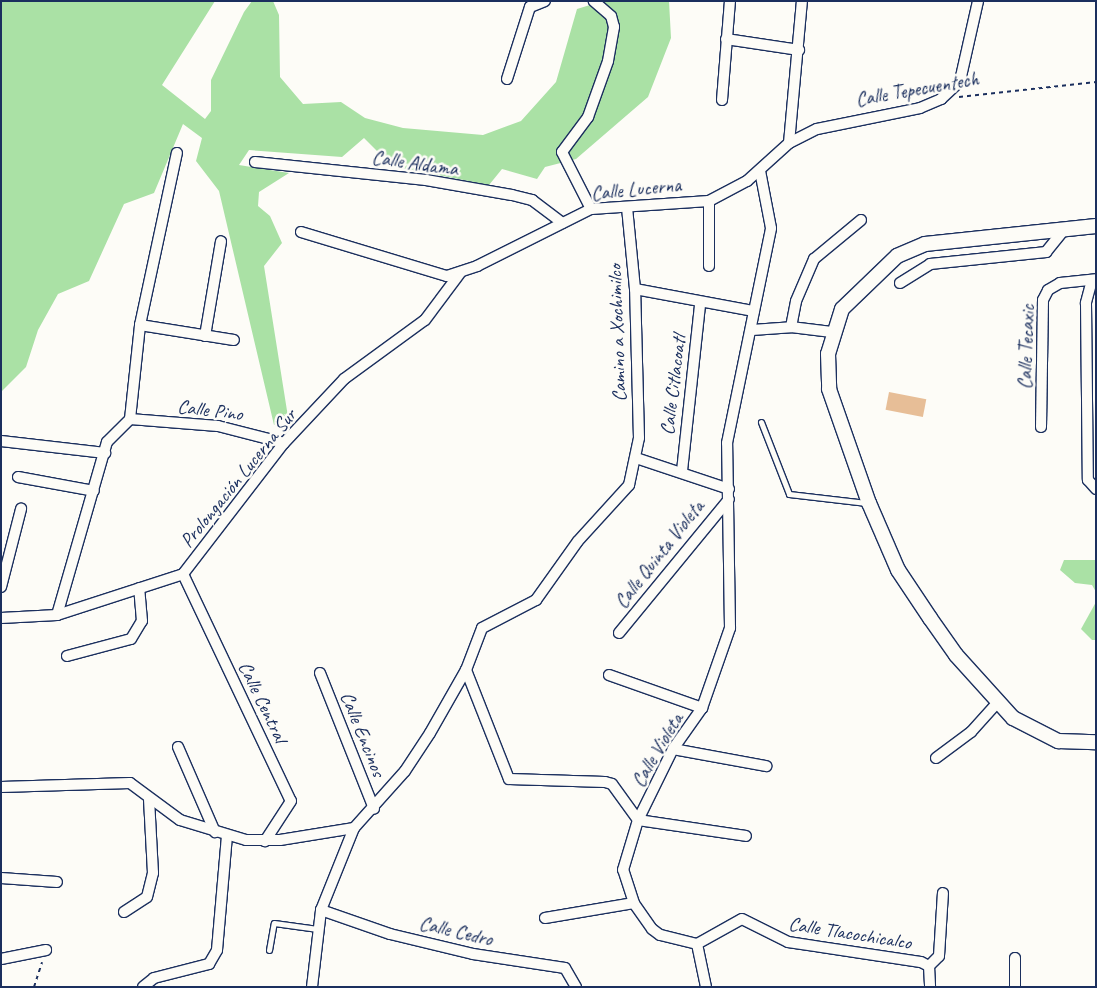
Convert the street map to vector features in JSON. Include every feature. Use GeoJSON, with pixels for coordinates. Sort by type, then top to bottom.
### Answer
{"type":"FeatureCollection","features":[{"type":"Feature","properties":{"kind":"main road"},"geometry":{"type":"LineString","coordinates":[[1096,226],[1063,231],[925,244],[897,256],[842,309],[832,332],[829,389],[869,503],[898,570],[956,655],[997,702],[1028,727],[1058,741],[1096,742]]}},
{"type":"Feature","properties":{"kind":"street"},"geometry":{"type":"LineString","coordinates":[[507,79],[530,7],[545,1]]}},
{"type":"Feature","properties":{"kind":"street"},"geometry":{"type":"LineString","coordinates":[[591,209],[562,152],[588,117],[608,60],[614,27],[611,16],[594,1]]}},
{"type":"Feature","properties":{"kind":"street"},"geometry":{"type":"LineString","coordinates":[[722,100],[730,1]]}},
{"type":"Feature","properties":{"kind":"street"},"geometry":{"type":"LineString","coordinates":[[789,142],[802,1]]}},
{"type":"Feature","properties":{"kind":"street"},"geometry":{"type":"LineString","coordinates":[[941,99],[960,81],[978,1]]}},
{"type":"Feature","properties":{"kind":"street"},"geometry":{"type":"LineString","coordinates":[[726,39],[798,50]]}},
{"type":"Feature","properties":{"kind":"street","name":"Calle Tepecuentech"},"geometry":{"type":"LineString","coordinates":[[760,171],[789,142],[841,120],[920,108],[941,99]]}},
{"type":"Feature","properties":{"kind":"street"},"geometry":{"type":"LineString","coordinates":[[57,615],[108,442],[130,419],[140,325],[177,153]]}},
{"type":"Feature","properties":{"kind":"street","name":"Calle Aldama"},"geometry":{"type":"LineString","coordinates":[[255,162],[426,180],[512,195],[532,200],[562,223]]}},
{"type":"Feature","properties":{"kind":"street","name":"Calle Lucerna"},"geometry":{"type":"LineString","coordinates":[[460,273],[591,209],[709,201],[760,171]]}},
{"type":"Feature","properties":{"kind":"street","name":"Calle Violeta"},"geometry":{"type":"LineString","coordinates":[[697,944],[660,935],[634,903],[622,870],[638,820],[673,749],[702,708],[730,628],[727,443],[752,330],[754,311],[771,228],[760,171]]}},
{"type":"Feature","properties":{"kind":"street"},"geometry":{"type":"LineString","coordinates":[[709,201],[709,266]]}},
{"type":"Feature","properties":{"kind":"street","name":"Camino a Xochimilco"},"geometry":{"type":"LineString","coordinates":[[354,828],[374,809],[430,733],[466,670],[482,628],[536,600],[578,541],[630,484],[636,458],[635,289],[627,207]]}},
{"type":"Feature","properties":{"kind":"street"},"geometry":{"type":"LineString","coordinates":[[791,327],[796,301],[814,259],[862,220]]}},
{"type":"Feature","properties":{"kind":"street"},"geometry":{"type":"LineString","coordinates":[[900,283],[930,264],[1046,252],[1063,231]]}},
{"type":"Feature","properties":{"kind":"street"},"geometry":{"type":"LineString","coordinates":[[301,232],[436,275],[460,273]]}},
{"type":"Feature","properties":{"kind":"street"},"geometry":{"type":"LineString","coordinates":[[206,336],[222,241]]}},
{"type":"Feature","properties":{"kind":"street","name":"Prolongación Lucerna Sur"},"geometry":{"type":"LineString","coordinates":[[1,618],[57,615],[183,574],[284,443],[344,379],[424,320],[460,273]]}},
{"type":"Feature","properties":{"kind":"street"},"geometry":{"type":"LineString","coordinates":[[1094,279],[1086,303],[1088,480],[1096,489]]}},
{"type":"Feature","properties":{"kind":"street","name":"Calle Tecaxic"},"geometry":{"type":"LineString","coordinates":[[1041,426],[1044,300],[1048,290],[1060,282],[1094,279]]}},
{"type":"Feature","properties":{"kind":"street"},"geometry":{"type":"LineString","coordinates":[[635,289],[700,304],[754,311]]}},
{"type":"Feature","properties":{"kind":"street","name":"Calle Citlacoatl"},"geometry":{"type":"LineString","coordinates":[[682,471],[700,304]]}},
{"type":"Feature","properties":{"kind":"street"},"geometry":{"type":"LineString","coordinates":[[140,325],[234,340]]}},
{"type":"Feature","properties":{"kind":"street"},"geometry":{"type":"LineString","coordinates":[[752,330],[791,327],[832,332]]}},
{"type":"Feature","properties":{"kind":"street","name":"Calle Pino"},"geometry":{"type":"LineString","coordinates":[[130,419],[218,426],[284,443]]}},
{"type":"Feature","properties":{"kind":"street"},"geometry":{"type":"LineString","coordinates":[[1,441],[104,453]]}},
{"type":"Feature","properties":{"kind":"street"},"geometry":{"type":"LineString","coordinates":[[636,458],[682,471],[729,494]]}},
{"type":"Feature","properties":{"kind":"street"},"geometry":{"type":"LineString","coordinates":[[18,477],[94,491]]}},
{"type":"Feature","properties":{"kind":"street","name":"Calle Quinta Violeta"},"geometry":{"type":"LineString","coordinates":[[619,633],[729,494]]}},
{"type":"Feature","properties":{"kind":"street"},"geometry":{"type":"LineString","coordinates":[[1,587],[21,509]]}},
{"type":"Feature","properties":{"kind":"street","name":"Calle Central"},"geometry":{"type":"LineString","coordinates":[[183,574],[292,801],[265,842]]}},
{"type":"Feature","properties":{"kind":"street"},"geometry":{"type":"LineString","coordinates":[[67,656],[131,639],[142,621],[139,588]]}},
{"type":"Feature","properties":{"kind":"street"},"geometry":{"type":"LineString","coordinates":[[466,670],[509,779],[605,782],[612,784],[638,820],[746,836]]}},
{"type":"Feature","properties":{"kind":"street","name":"Calle Encinos"},"geometry":{"type":"LineString","coordinates":[[320,673],[374,809]]}},
{"type":"Feature","properties":{"kind":"street"},"geometry":{"type":"LineString","coordinates":[[609,675],[702,708]]}},
{"type":"Feature","properties":{"kind":"street"},"geometry":{"type":"LineString","coordinates":[[936,758],[971,732],[997,702]]}},
{"type":"Feature","properties":{"kind":"street"},"geometry":{"type":"LineString","coordinates":[[178,747],[215,832]]}},
{"type":"Feature","properties":{"kind":"street"},"geometry":{"type":"LineString","coordinates":[[673,749],[766,766]]}},
{"type":"Feature","properties":{"kind":"street"},"geometry":{"type":"LineString","coordinates":[[1,787],[130,783],[180,820],[215,832],[265,842],[354,828]]}},
{"type":"Feature","properties":{"kind":"street"},"geometry":{"type":"LineString","coordinates":[[124,912],[147,897],[153,874],[149,798]]}},
{"type":"Feature","properties":{"kind":"street"},"geometry":{"type":"LineString","coordinates":[[312,987],[321,910],[354,828]]}},
{"type":"Feature","properties":{"kind":"street"},"geometry":{"type":"LineString","coordinates":[[144,986],[154,978],[209,964],[217,950],[227,835]]}},
{"type":"Feature","properties":{"kind":"street"},"geometry":{"type":"LineString","coordinates":[[1,878],[57,882]]}},
{"type":"Feature","properties":{"kind":"street"},"geometry":{"type":"LineString","coordinates":[[929,966],[939,956],[943,893]]}},
{"type":"Feature","properties":{"kind":"street"},"geometry":{"type":"LineString","coordinates":[[545,918],[634,903]]}},
{"type":"Feature","properties":{"kind":"street","name":"Calle Cedro"},"geometry":{"type":"LineString","coordinates":[[321,910],[390,934],[473,954],[565,968],[576,987]]}},
{"type":"Feature","properties":{"kind":"street","name":"Calle Tlacochicalco"},"geometry":{"type":"LineString","coordinates":[[697,944],[742,918],[778,940],[929,966],[930,987]]}},
{"type":"Feature","properties":{"kind":"street"},"geometry":{"type":"LineString","coordinates":[[697,944],[706,987]]}},
{"type":"Feature","properties":{"kind":"street"},"geometry":{"type":"LineString","coordinates":[[1,959],[46,950]]}},
{"type":"Feature","properties":{"kind":"street"},"geometry":{"type":"LineString","coordinates":[[1015,987],[1016,958]]}},
{"type":"Feature","properties":{"kind":"lane"},"geometry":{"type":"LineString","coordinates":[[761,422],[789,494],[869,503]]}},
{"type":"Feature","properties":{"kind":"lane"},"geometry":{"type":"LineString","coordinates":[[269,950],[274,923],[318,929]]}},
{"type":"Feature","properties":{"kind":"path","name":"Calle Tepecuentech"},"geometry":{"type":"LineString","coordinates":[[941,99],[1096,82]]}},
{"type":"Feature","properties":{"kind":"path"},"geometry":{"type":"LineString","coordinates":[[34,987],[46,950]]}},
{"type":"Feature","properties":{"kind":"green space"},"geometry":{"type":"Polygon","coordinates":[[[1,1],[215,1],[162,85],[205,119],[211,111],[211,80],[244,12],[252,1],[273,1],[279,15],[280,77],[303,104],[341,102],[365,118],[403,128],[483,135],[521,121],[556,82],[577,9],[603,1],[669,1],[671,38],[648,97],[576,159],[545,167],[537,179],[502,169],[489,185],[392,166],[364,138],[342,157],[249,150],[239,165],[289,173],[259,192],[258,206],[270,216],[282,243],[264,266],[288,417],[274,425],[219,191],[196,161],[202,138],[183,124],[154,193],[124,204],[89,281],[58,294],[38,330],[26,367],[1,392],[1,1]]]}},
{"type":"Feature","properties":{"kind":"green space"},"geometry":{"type":"Polygon","coordinates":[[[1064,560],[1096,560],[1096,592],[1092,585],[1075,583],[1060,570],[1064,560]]]}},
{"type":"Feature","properties":{"kind":"green space"},"geometry":{"type":"Polygon","coordinates":[[[1096,602],[1096,640],[1092,640],[1081,629],[1096,602]]]}},
{"type":"Feature","properties":{"kind":"building"},"geometry":{"type":"Polygon","coordinates":[[[889,392],[926,399],[923,417],[886,410],[889,392]]]}}]}
